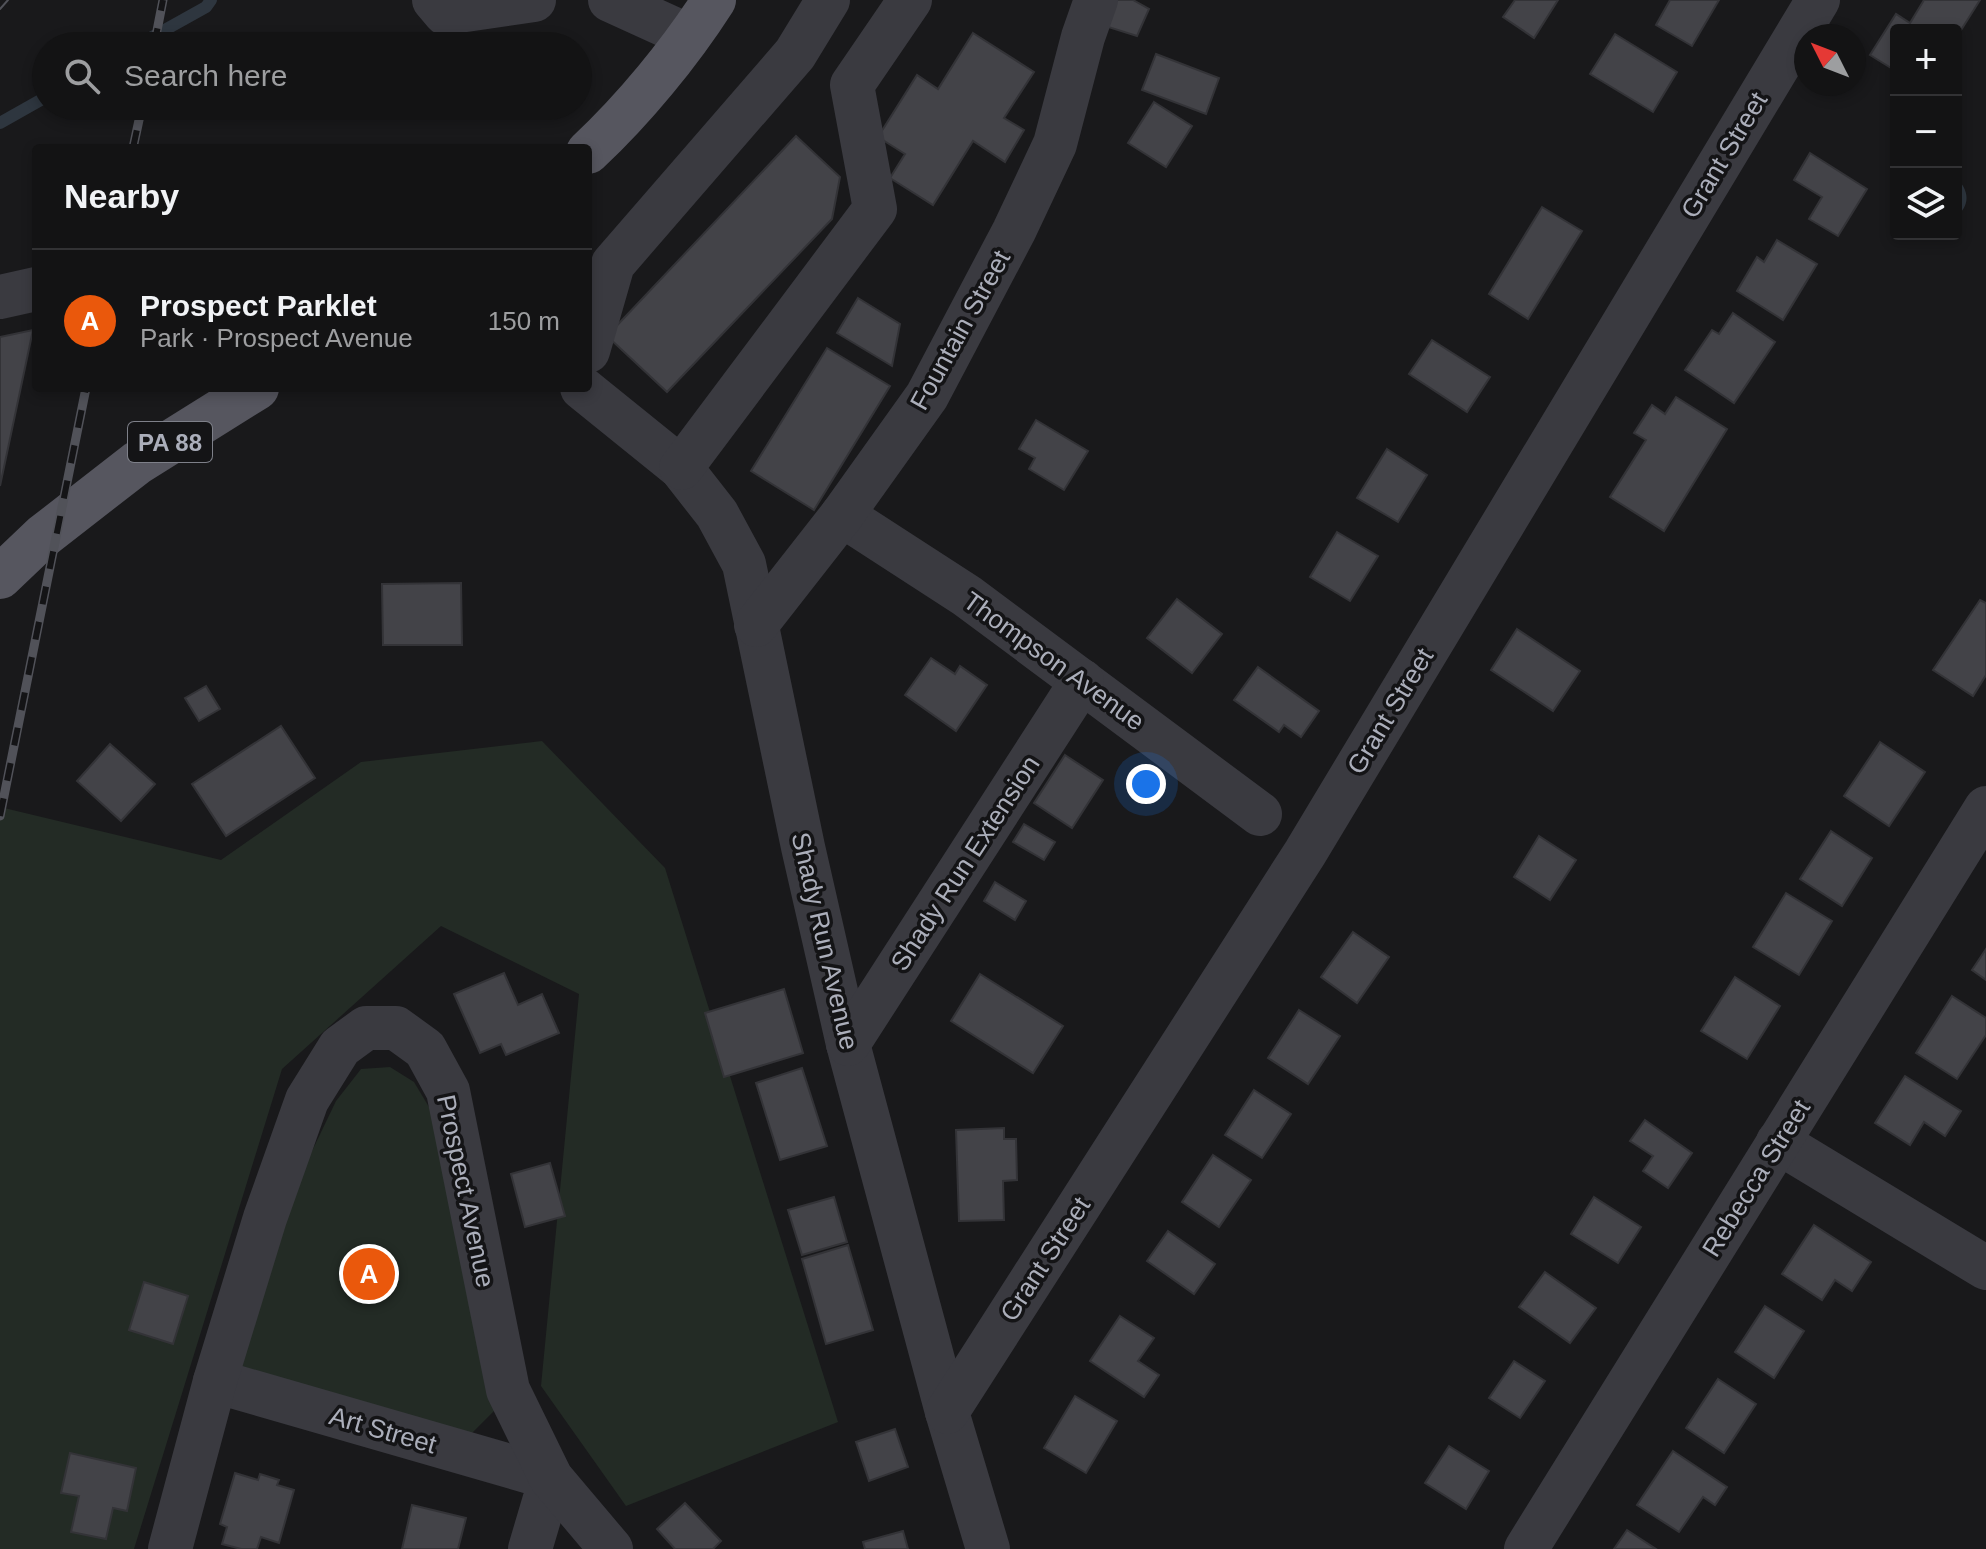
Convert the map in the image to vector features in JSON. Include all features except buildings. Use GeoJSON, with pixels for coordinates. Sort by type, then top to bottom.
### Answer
{"type":"FeatureCollection","features":[{"type":"Feature","properties":{"kind":"main road"},"geometry":{"type":"LineString","coordinates":[[592,148],[618,124],[714,0]]}},
{"type":"Feature","properties":{"kind":"main road","name":"PA 88"},"geometry":{"type":"LineString","coordinates":[[0,577],[43,536],[137,463],[251,392]]}},
{"type":"Feature","properties":{"kind":"street"},"geometry":{"type":"LineString","coordinates":[[434,0],[445,13],[534,0]]}},
{"type":"Feature","properties":{"kind":"street"},"geometry":{"type":"LineString","coordinates":[[610,0],[689,36]]}},
{"type":"Feature","properties":{"kind":"street"},"geometry":{"type":"LineString","coordinates":[[592,337],[613,264],[795,54],[828,0]]}},
{"type":"Feature","properties":{"kind":"street"},"geometry":{"type":"LineString","coordinates":[[681,468],[875,209],[852,85],[910,0]]}},
{"type":"Feature","properties":{"kind":"street","name":"Fountain Street"},"geometry":{"type":"LineString","coordinates":[[756,625],[842,515],[927,396],[1014,231],[1055,144],[1096,0]]}},
{"type":"Feature","properties":{"kind":"street","name":"Grant Street"},"geometry":{"type":"LineString","coordinates":[[947,1412],[1305,853],[1818,0]]}},
{"type":"Feature","properties":{"kind":"street"},"geometry":{"type":"LineString","coordinates":[[795,54],[852,85]]}},
{"type":"Feature","properties":{"kind":"street"},"geometry":{"type":"LineString","coordinates":[[0,297],[32,290]]}},
{"type":"Feature","properties":{"kind":"street","name":"Shady Run Avenue"},"geometry":{"type":"LineString","coordinates":[[587,392],[681,468],[717,514],[744,564],[848,1044],[947,1412],[988,1549]]}},
{"type":"Feature","properties":{"kind":"street","name":"Thompson Avenue"},"geometry":{"type":"LineString","coordinates":[[842,515],[967,596],[1260,814]]}},
{"type":"Feature","properties":{"kind":"street","name":"Shady Run Extension"},"geometry":{"type":"LineString","coordinates":[[848,1044],[1082,681]]}},
{"type":"Feature","properties":{"kind":"street","name":"Rebecca Street"},"geometry":{"type":"LineString","coordinates":[[1526,1549],[1986,808]]}},
{"type":"Feature","properties":{"kind":"street","name":"Prospect Avenue"},"geometry":{"type":"LineString","coordinates":[[170,1549],[215,1381],[265,1218],[307,1100],[340,1047],[366,1028],[396,1028],[425,1049],[448,1091],[508,1390],[551,1478],[611,1549]]}},
{"type":"Feature","properties":{"kind":"street"},"geometry":{"type":"LineString","coordinates":[[1778,1142],[1986,1268]]}},
{"type":"Feature","properties":{"kind":"street","name":"Art Street"},"geometry":{"type":"LineString","coordinates":[[215,1381],[551,1478]]}},
{"type":"Feature","properties":{"kind":"street"},"geometry":{"type":"LineString","coordinates":[[530,1549],[551,1478]]}},
{"type":"Feature","properties":{"kind":"shaded area"},"geometry":{"type":"Polygon","coordinates":[[[1962,186],[1966,193],[1962,211],[1962,186]]]}},
{"type":"Feature","properties":{"kind":"shaded area"},"geometry":{"type":"Polygon","coordinates":[[[542,741],[665,868],[838,1422],[626,1506],[541,1386],[579,994],[441,926],[282,1069],[134,1549],[0,1549],[0,807],[221,860],[361,762],[542,741]]]}},
{"type":"Feature","properties":{"kind":"shaded area"},"geometry":{"type":"Polygon","coordinates":[[[390,1067],[414,1082],[432,1112],[497,1408],[471,1434],[240,1371],[300,1176],[336,1101],[361,1069],[390,1067]]]}},
{"type":"Feature","properties":{"kind":"waterway"},"geometry":{"type":"LineString","coordinates":[[161,32],[206,7],[211,0]]}},
{"type":"Feature","properties":{"kind":"waterway"},"geometry":{"type":"LineString","coordinates":[[0,123],[32,105]]}},
{"type":"Feature","properties":{"kind":"tram line"},"geometry":{"type":"LineString","coordinates":[[0,9],[8,0]]}},
{"type":"Feature","properties":{"kind":"railway"},"geometry":{"type":"LineString","coordinates":[[157,32],[163,0]]}},
{"type":"Feature","properties":{"kind":"railway"},"geometry":{"type":"LineString","coordinates":[[134,144],[139,120]]}},
{"type":"Feature","properties":{"kind":"railway"},"geometry":{"type":"LineString","coordinates":[[0,816],[85,392]]}},
{"type":"Feature","properties":{"kind":"place","name":"Prospect Parklet"},"geometry":{"type":"Point","coordinates":[369,1274]}}]}
